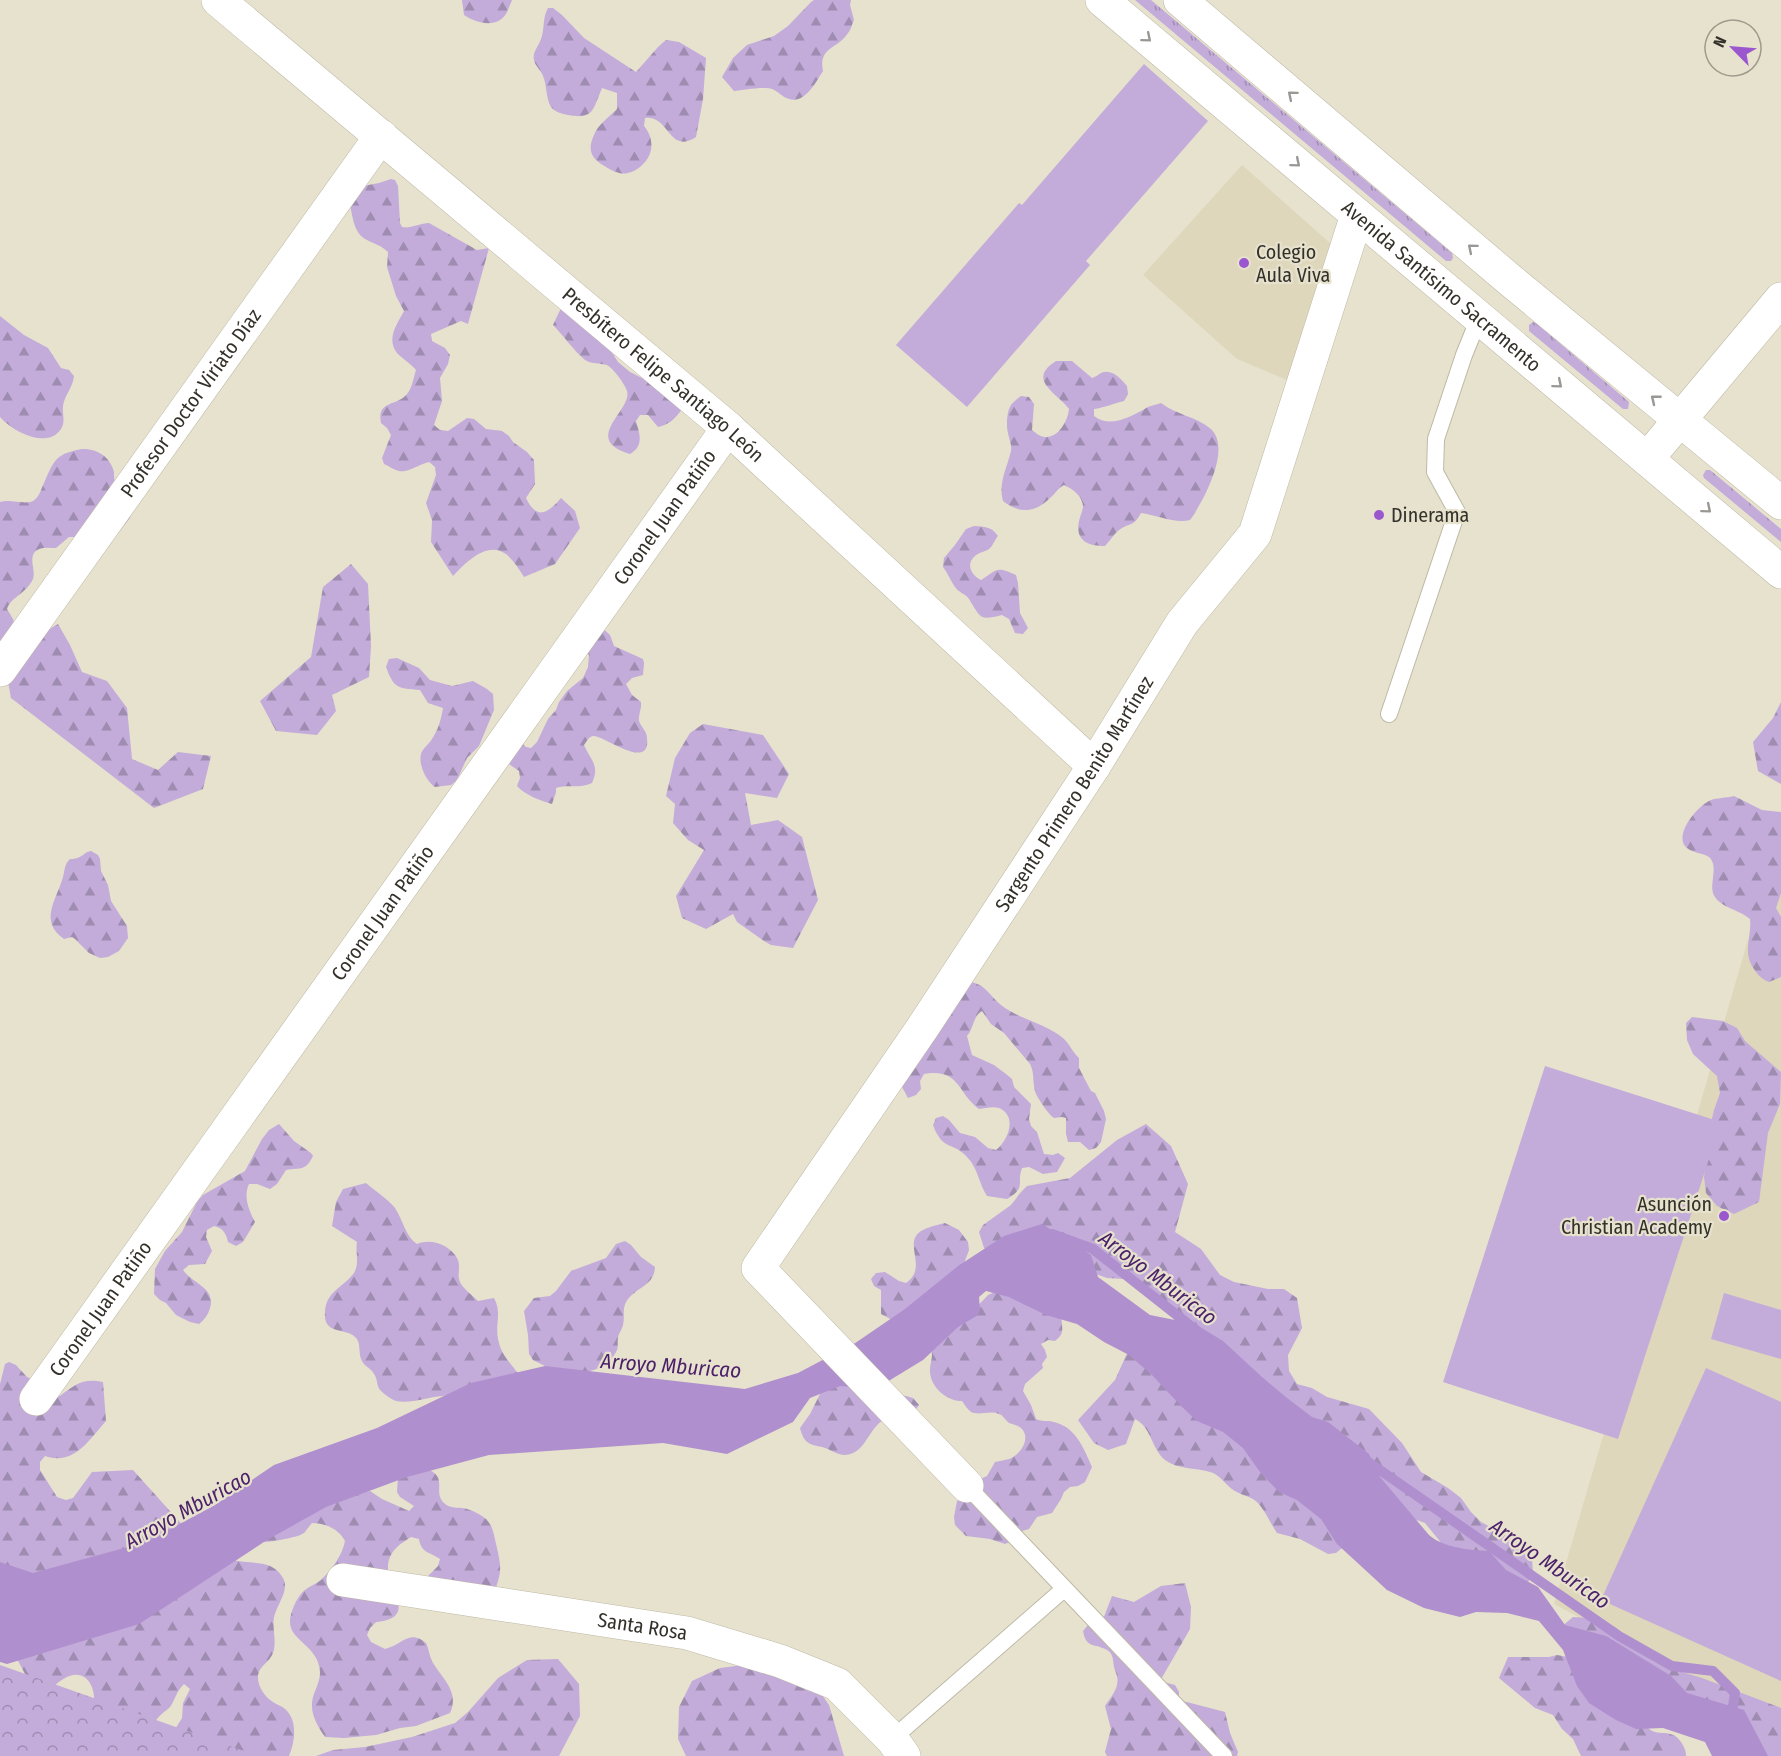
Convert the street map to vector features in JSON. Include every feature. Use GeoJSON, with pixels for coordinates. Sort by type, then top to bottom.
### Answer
{"type":"FeatureCollection","features":[{"type":"Feature","properties":{"kind":"street","name":"Presbítero Felipe Santiago León"},"geometry":{"type":"LineString","coordinates":[[218,0],[728,428],[1094,766]]}},
{"type":"Feature","properties":{"kind":"street","name":"Avenida Santísimo Sacramento"},"geometry":{"type":"LineString","coordinates":[[1102,0],[1781,572]]}},
{"type":"Feature","properties":{"kind":"street"},"geometry":{"type":"LineString","coordinates":[[1180,0],[1510,280],[1781,503]]}},
{"type":"Feature","properties":{"kind":"street","name":"Profesor Doctor Viriato Díaz"},"geometry":{"type":"LineString","coordinates":[[0,670],[381,136]]}},
{"type":"Feature","properties":{"kind":"street","name":"Sargento Primero Benito Martínez"},"geometry":{"type":"LineString","coordinates":[[967,1486],[758,1268],[923,1027],[1094,766],[1182,623],[1255,534],[1358,215]]}},
{"type":"Feature","properties":{"kind":"street"},"geometry":{"type":"LineString","coordinates":[[1479,318],[1510,280]]}},
{"type":"Feature","properties":{"kind":"street"},"geometry":{"type":"LineString","coordinates":[[1647,459],[1781,299]]}},
{"type":"Feature","properties":{"kind":"street","name":"Coronel Juan Patiño"},"geometry":{"type":"LineString","coordinates":[[36,1398],[728,428]]}},
{"type":"Feature","properties":{"kind":"street","name":"Santa Rosa"},"geometry":{"type":"LineString","coordinates":[[343,1580],[687,1633],[780,1662],[837,1684],[898,1748]]}},
{"type":"Feature","properties":{"kind":"lane"},"geometry":{"type":"LineString","coordinates":[[1389,714],[1456,512],[1435,472],[1436,440],[1464,355],[1479,318]]}},
{"type":"Feature","properties":{"kind":"lane"},"geometry":{"type":"LineString","coordinates":[[967,1486],[1224,1756]]}},
{"type":"Feature","properties":{"kind":"lane"},"geometry":{"type":"LineString","coordinates":[[898,1748],[1064,1589]]}},
{"type":"Feature","properties":{"kind":"shaded area","name":"Colegio Aula Viva"},"geometry":{"type":"Polygon","coordinates":[[[1242,165],[1339,251],[1287,380],[1237,359],[1143,275],[1242,165]]]}},
{"type":"Feature","properties":{"kind":"shaded area","name":"Asunción Christian Academy"},"geometry":{"type":"Polygon","coordinates":[[[1781,827],[1781,1724],[1554,1604],[1781,827]]]}},
{"type":"Feature","properties":{"kind":"shaded area"},"geometry":{"type":"Polygon","coordinates":[[[1042,1224],[1091,1255],[1098,1277],[1150,1315],[1195,1324],[1223,1341],[1287,1398],[1312,1417],[1328,1422],[1369,1454],[1380,1477],[1429,1535],[1442,1543],[1457,1547],[1489,1551],[1506,1570],[1538,1587],[1565,1625],[1606,1636],[1671,1676],[1687,1693],[1744,1710],[1768,1756],[1712,1756],[1705,1742],[1663,1728],[1636,1729],[1616,1720],[1589,1703],[1577,1686],[1563,1650],[1539,1621],[1507,1613],[1476,1612],[1460,1617],[1424,1608],[1387,1590],[1337,1544],[1321,1519],[1297,1500],[1279,1492],[1260,1472],[1243,1448],[1223,1432],[1197,1421],[1129,1355],[1077,1324],[1046,1315],[1009,1297],[986,1291],[979,1297],[978,1315],[958,1327],[923,1360],[882,1385],[848,1348],[905,1309],[958,1266],[1004,1236],[1042,1224]]]}},
{"type":"Feature","properties":{"kind":"shaded area"},"geometry":{"type":"Polygon","coordinates":[[[834,1354],[868,1388],[840,1386],[810,1398],[793,1422],[727,1454],[663,1443],[489,1455],[407,1477],[326,1507],[267,1540],[139,1624],[7,1664],[0,1662],[0,1562],[33,1573],[146,1542],[215,1505],[274,1465],[377,1428],[471,1383],[545,1366],[745,1389],[798,1373],[834,1354]]]}},
{"type":"Feature","properties":{"kind":"green space"},"geometry":{"type":"Polygon","coordinates":[[[462,0],[512,0],[502,19],[486,23],[464,15],[462,0]]]}},
{"type":"Feature","properties":{"kind":"green space"},"geometry":{"type":"Polygon","coordinates":[[[814,0],[851,0],[854,20],[844,38],[823,57],[823,71],[809,91],[795,100],[768,88],[734,91],[722,77],[733,58],[747,45],[774,36],[788,26],[814,0]]]}},
{"type":"Feature","properties":{"kind":"green space"},"geometry":{"type":"Polygon","coordinates":[[[1135,0],[1151,0],[1452,253],[1451,261],[1446,261],[1135,0]]]}},
{"type":"Feature","properties":{"kind":"green space"},"geometry":{"type":"Polygon","coordinates":[[[548,8],[553,8],[562,15],[584,38],[636,72],[666,40],[679,42],[706,58],[703,99],[696,137],[680,141],[674,138],[660,122],[645,118],[644,126],[650,136],[651,147],[645,163],[630,173],[619,173],[600,163],[591,151],[592,141],[599,126],[617,109],[617,93],[602,88],[594,107],[583,116],[563,114],[551,107],[542,74],[534,57],[548,8]]]}},
{"type":"Feature","properties":{"kind":"green space"},"geometry":{"type":"Polygon","coordinates":[[[1144,64],[1208,121],[1086,261],[1090,265],[967,407],[896,345],[1019,203],[1022,205],[1144,64]]]}},
{"type":"Feature","properties":{"kind":"green space"},"geometry":{"type":"Polygon","coordinates":[[[395,180],[398,186],[402,227],[429,223],[477,250],[489,248],[468,324],[461,321],[431,334],[432,341],[445,348],[450,355],[440,378],[442,401],[434,425],[440,430],[448,431],[467,418],[474,419],[486,429],[502,431],[534,460],[535,484],[526,498],[534,510],[547,511],[561,498],[575,511],[580,528],[555,564],[524,577],[506,554],[499,550],[484,551],[453,576],[431,542],[432,520],[426,503],[436,475],[435,467],[429,462],[403,471],[384,464],[382,458],[391,435],[381,423],[381,411],[407,394],[416,370],[397,353],[392,342],[398,321],[404,311],[396,296],[387,267],[388,252],[359,234],[350,205],[363,186],[395,180]]]}},
{"type":"Feature","properties":{"kind":"green space"},"geometry":{"type":"Polygon","coordinates":[[[561,308],[609,348],[618,362],[682,409],[672,421],[658,427],[648,415],[640,415],[636,421],[640,435],[639,444],[630,454],[616,448],[609,440],[612,424],[627,399],[626,388],[610,367],[585,360],[553,325],[561,308]]]}},
{"type":"Feature","properties":{"kind":"green space"},"geometry":{"type":"Polygon","coordinates":[[[0,316],[24,335],[48,348],[61,368],[69,370],[74,376],[64,402],[64,421],[61,429],[55,435],[47,438],[30,436],[13,428],[0,417],[0,316]]]}},
{"type":"Feature","properties":{"kind":"green space"},"geometry":{"type":"Polygon","coordinates":[[[1533,322],[1629,402],[1628,409],[1623,409],[1529,331],[1529,325],[1533,322]]]}},
{"type":"Feature","properties":{"kind":"green space"},"geometry":{"type":"Polygon","coordinates":[[[1056,361],[1072,361],[1092,378],[1105,372],[1112,373],[1127,386],[1128,394],[1124,401],[1094,409],[1094,416],[1100,420],[1118,420],[1161,403],[1211,429],[1217,438],[1217,462],[1208,489],[1190,520],[1172,520],[1141,513],[1133,523],[1116,533],[1105,546],[1099,546],[1081,538],[1078,528],[1083,508],[1082,502],[1076,493],[1064,485],[1039,507],[1033,509],[1021,510],[1003,501],[1002,482],[1011,449],[1007,421],[1012,404],[1021,396],[1029,397],[1034,404],[1032,430],[1043,437],[1055,435],[1067,418],[1069,409],[1044,380],[1047,368],[1056,361]]]}},
{"type":"Feature","properties":{"kind":"green space"},"geometry":{"type":"Polygon","coordinates":[[[82,449],[102,454],[112,466],[116,485],[132,511],[130,518],[115,537],[69,537],[56,548],[36,551],[32,560],[34,574],[32,581],[7,609],[15,627],[6,640],[0,641],[0,502],[34,500],[59,457],[82,449]]]}},
{"type":"Feature","properties":{"kind":"green space"},"geometry":{"type":"Polygon","coordinates":[[[1706,470],[1710,470],[1781,529],[1781,542],[1704,478],[1706,470]]]}},
{"type":"Feature","properties":{"kind":"green space"},"geometry":{"type":"Polygon","coordinates":[[[974,526],[990,529],[998,536],[989,549],[972,559],[971,570],[981,580],[997,570],[1016,575],[1020,613],[1028,628],[1023,634],[1015,633],[1009,619],[1002,615],[989,618],[981,616],[968,597],[958,591],[943,567],[944,558],[966,529],[974,526]]]}},
{"type":"Feature","properties":{"kind":"green space"},"geometry":{"type":"Polygon","coordinates":[[[351,564],[368,584],[371,646],[369,677],[332,695],[336,711],[317,735],[276,731],[260,701],[311,657],[323,587],[351,564]]]}},
{"type":"Feature","properties":{"kind":"green space"},"geometry":{"type":"Polygon","coordinates":[[[58,624],[82,672],[107,681],[127,708],[132,759],[158,770],[178,752],[211,756],[203,789],[154,808],[11,698],[6,671],[34,638],[58,624]]]}},
{"type":"Feature","properties":{"kind":"green space"},"geometry":{"type":"Polygon","coordinates":[[[599,625],[610,635],[614,646],[643,659],[643,675],[632,678],[626,684],[632,695],[641,702],[639,721],[647,736],[646,748],[642,752],[635,752],[599,737],[591,737],[584,745],[595,767],[592,783],[556,788],[552,804],[528,795],[520,789],[517,786],[520,778],[519,771],[505,758],[523,744],[531,748],[537,742],[559,702],[567,691],[583,678],[588,667],[589,655],[586,651],[599,625]]]}},
{"type":"Feature","properties":{"kind":"green space"},"geometry":{"type":"Polygon","coordinates":[[[397,658],[419,668],[430,680],[452,686],[473,681],[493,694],[494,710],[479,746],[467,758],[457,780],[451,785],[435,787],[432,785],[422,768],[420,758],[436,732],[443,708],[428,703],[420,690],[402,688],[394,683],[386,667],[389,659],[397,658]]]}},
{"type":"Feature","properties":{"kind":"green space"},"geometry":{"type":"Polygon","coordinates":[[[1781,702],[1781,784],[1758,771],[1753,742],[1773,718],[1781,702]]]}},
{"type":"Feature","properties":{"kind":"green space"},"geometry":{"type":"Polygon","coordinates":[[[703,724],[763,735],[789,774],[777,798],[745,793],[751,825],[778,820],[802,837],[818,900],[793,948],[771,945],[737,922],[733,914],[706,929],[682,918],[676,896],[704,850],[688,840],[673,823],[675,804],[666,796],[675,758],[690,733],[703,724]]]}},
{"type":"Feature","properties":{"kind":"green space"},"geometry":{"type":"Polygon","coordinates":[[[1734,796],[1762,810],[1781,812],[1781,893],[1776,908],[1781,917],[1781,977],[1769,982],[1757,974],[1749,960],[1750,919],[1718,901],[1712,888],[1714,871],[1712,861],[1707,856],[1689,850],[1683,843],[1688,821],[1700,808],[1711,800],[1734,796]]]}},
{"type":"Feature","properties":{"kind":"green space"},"geometry":{"type":"Polygon","coordinates":[[[91,851],[100,859],[101,871],[108,885],[111,901],[127,926],[128,938],[119,951],[108,957],[100,958],[89,953],[72,937],[64,939],[56,932],[51,917],[51,910],[67,863],[70,859],[78,858],[91,851]]]}},
{"type":"Feature","properties":{"kind":"green space"},"geometry":{"type":"Polygon","coordinates":[[[971,982],[984,988],[1008,1010],[1049,1029],[1064,1039],[1079,1058],[1079,1068],[1091,1091],[1095,1093],[1106,1119],[1101,1142],[1096,1148],[1089,1150],[1080,1142],[1068,1142],[1066,1118],[1054,1118],[1036,1094],[1030,1064],[1004,1033],[991,1024],[982,1011],[979,1013],[967,1036],[972,1055],[994,1065],[1012,1079],[1014,1087],[1031,1104],[1029,1119],[1031,1126],[1037,1132],[1044,1154],[1058,1153],[1065,1158],[1057,1172],[1043,1174],[1029,1167],[1022,1168],[1019,1188],[1007,1199],[987,1196],[971,1161],[962,1152],[944,1143],[933,1125],[936,1118],[943,1116],[960,1133],[975,1137],[988,1148],[996,1150],[1004,1141],[1009,1129],[1010,1122],[1005,1112],[997,1107],[979,1109],[957,1083],[945,1075],[924,1074],[920,1081],[921,1089],[916,1095],[908,1098],[901,1085],[944,1017],[957,1005],[971,982]]]}},
{"type":"Feature","properties":{"kind":"green space"},"geometry":{"type":"Polygon","coordinates":[[[1692,1017],[1723,1021],[1737,1028],[1745,1041],[1781,1072],[1780,1104],[1768,1133],[1759,1202],[1734,1214],[1717,1206],[1706,1193],[1704,1177],[1710,1127],[1720,1093],[1717,1076],[1693,1054],[1687,1040],[1686,1023],[1692,1017]]]}},
{"type":"Feature","properties":{"kind":"green space"},"geometry":{"type":"Polygon","coordinates":[[[1545,1066],[1721,1122],[1618,1439],[1443,1382],[1545,1066]]]}},
{"type":"Feature","properties":{"kind":"green space"},"geometry":{"type":"Polygon","coordinates":[[[279,1124],[294,1141],[313,1156],[305,1167],[286,1170],[277,1184],[270,1189],[257,1184],[249,1184],[247,1199],[255,1222],[243,1242],[236,1246],[228,1242],[224,1231],[214,1226],[207,1230],[206,1237],[212,1251],[205,1264],[189,1265],[183,1270],[207,1291],[211,1301],[210,1308],[206,1317],[199,1324],[190,1322],[176,1315],[154,1294],[155,1269],[165,1251],[182,1232],[197,1202],[203,1195],[245,1171],[262,1139],[269,1130],[279,1124]]]}},
{"type":"Feature","properties":{"kind":"green space"},"geometry":{"type":"Polygon","coordinates":[[[1146,1124],[1171,1146],[1188,1184],[1175,1232],[1201,1249],[1220,1275],[1234,1282],[1268,1289],[1284,1289],[1297,1298],[1302,1328],[1288,1355],[1289,1371],[1297,1384],[1312,1388],[1327,1397],[1369,1409],[1402,1443],[1421,1472],[1461,1498],[1481,1522],[1524,1545],[1532,1558],[1533,1574],[1525,1587],[1447,1550],[1425,1523],[1411,1518],[1174,1320],[1169,1305],[1144,1292],[1132,1281],[992,1254],[984,1248],[979,1232],[983,1225],[1011,1205],[1027,1186],[1070,1178],[1117,1140],[1146,1124]]]}},
{"type":"Feature","properties":{"kind":"green space"},"geometry":{"type":"Polygon","coordinates":[[[366,1183],[395,1208],[413,1241],[417,1244],[434,1242],[451,1250],[458,1260],[461,1284],[478,1301],[494,1298],[498,1308],[497,1334],[501,1349],[529,1391],[396,1401],[379,1389],[373,1372],[362,1361],[357,1339],[353,1335],[328,1325],[325,1320],[326,1305],[332,1294],[354,1273],[357,1261],[357,1242],[332,1226],[336,1202],[343,1189],[366,1183]]]}},
{"type":"Feature","properties":{"kind":"green space"},"geometry":{"type":"Polygon","coordinates":[[[945,1223],[959,1230],[968,1242],[969,1250],[963,1266],[894,1321],[881,1314],[881,1290],[874,1286],[871,1279],[876,1273],[885,1272],[906,1283],[915,1270],[914,1242],[916,1236],[921,1231],[945,1223]]]}},
{"type":"Feature","properties":{"kind":"green space"},"geometry":{"type":"Polygon","coordinates":[[[625,1241],[655,1267],[654,1274],[648,1283],[626,1302],[623,1325],[614,1356],[598,1369],[590,1371],[586,1378],[547,1367],[533,1360],[529,1354],[524,1311],[534,1298],[550,1296],[571,1271],[606,1258],[616,1244],[625,1241]]]}},
{"type":"Feature","properties":{"kind":"green space"},"geometry":{"type":"Polygon","coordinates":[[[995,1292],[1062,1314],[1061,1335],[1055,1341],[1048,1340],[1041,1344],[1047,1357],[1042,1364],[1043,1368],[1025,1384],[1023,1391],[1036,1419],[1062,1425],[1074,1434],[1092,1467],[1085,1482],[1070,1487],[1064,1492],[1052,1513],[1037,1517],[1029,1529],[1015,1533],[1012,1541],[1005,1544],[990,1539],[966,1536],[955,1525],[954,1517],[957,1501],[964,1497],[972,1483],[987,1476],[995,1462],[1009,1459],[1017,1454],[1025,1442],[1024,1433],[999,1414],[971,1412],[962,1401],[950,1398],[935,1387],[930,1375],[932,1351],[928,1340],[971,1313],[988,1295],[995,1292]]]}},
{"type":"Feature","properties":{"kind":"green space"},"geometry":{"type":"Polygon","coordinates":[[[1724,1293],[1781,1310],[1781,1359],[1711,1339],[1724,1293]]]}},
{"type":"Feature","properties":{"kind":"green space"},"geometry":{"type":"Polygon","coordinates":[[[1129,1349],[1241,1406],[1342,1548],[1336,1553],[1328,1554],[1300,1539],[1277,1533],[1257,1502],[1234,1491],[1213,1473],[1187,1468],[1165,1460],[1145,1428],[1135,1419],[1126,1444],[1108,1450],[1094,1443],[1078,1420],[1115,1380],[1129,1349]]]}},
{"type":"Feature","properties":{"kind":"green space"},"geometry":{"type":"Polygon","coordinates":[[[9,1362],[34,1380],[45,1393],[60,1396],[80,1383],[103,1382],[106,1421],[87,1443],[73,1454],[55,1458],[45,1456],[40,1462],[40,1470],[57,1497],[66,1500],[73,1498],[92,1472],[133,1470],[187,1530],[0,1587],[0,1384],[5,1364],[9,1362]]]}},
{"type":"Feature","properties":{"kind":"green space"},"geometry":{"type":"Polygon","coordinates":[[[1706,1368],[1781,1402],[1781,1681],[1601,1600],[1706,1368]]]}},
{"type":"Feature","properties":{"kind":"green space"},"geometry":{"type":"Polygon","coordinates":[[[834,1381],[906,1396],[913,1398],[919,1405],[914,1412],[882,1421],[857,1451],[852,1454],[839,1454],[807,1442],[800,1428],[822,1390],[834,1381]]]}},
{"type":"Feature","properties":{"kind":"green space"},"geometry":{"type":"Polygon","coordinates":[[[427,1469],[434,1472],[439,1480],[439,1494],[444,1503],[478,1513],[490,1524],[500,1566],[494,1594],[427,1577],[438,1566],[440,1559],[424,1550],[419,1539],[411,1537],[390,1556],[388,1566],[398,1600],[399,1608],[396,1615],[376,1622],[367,1635],[371,1642],[385,1649],[415,1637],[426,1643],[432,1661],[451,1692],[453,1705],[450,1713],[416,1726],[376,1735],[325,1737],[312,1711],[312,1700],[320,1672],[318,1663],[315,1656],[291,1629],[290,1618],[299,1596],[329,1571],[339,1557],[345,1541],[331,1528],[312,1523],[300,1535],[283,1540],[262,1542],[257,1516],[370,1491],[409,1511],[414,1506],[400,1497],[397,1492],[398,1476],[427,1469]]]}},
{"type":"Feature","properties":{"kind":"green space"},"geometry":{"type":"Polygon","coordinates":[[[230,1559],[272,1567],[278,1571],[285,1583],[284,1592],[274,1617],[273,1653],[261,1669],[258,1679],[264,1694],[285,1709],[292,1719],[294,1738],[289,1756],[185,1756],[174,1731],[182,1718],[183,1703],[190,1689],[184,1684],[170,1707],[155,1722],[94,1702],[90,1683],[79,1675],[70,1676],[52,1688],[25,1674],[16,1657],[230,1559]]]}},
{"type":"Feature","properties":{"kind":"green space"},"geometry":{"type":"Polygon","coordinates":[[[1185,1583],[1191,1607],[1190,1629],[1160,1681],[1175,1685],[1179,1692],[1179,1700],[1225,1712],[1238,1752],[1237,1756],[1107,1756],[1105,1752],[1111,1729],[1105,1706],[1118,1680],[1110,1653],[1086,1641],[1083,1631],[1088,1625],[1102,1622],[1112,1596],[1134,1602],[1161,1586],[1185,1583]]]}},
{"type":"Feature","properties":{"kind":"green space"},"geometry":{"type":"Polygon","coordinates":[[[1573,1617],[1589,1618],[1615,1627],[1653,1661],[1669,1668],[1781,1708],[1781,1756],[1744,1756],[1561,1627],[1573,1617]]]}},
{"type":"Feature","properties":{"kind":"green space"},"geometry":{"type":"Polygon","coordinates":[[[1557,1655],[1573,1658],[1653,1731],[1677,1737],[1684,1747],[1686,1756],[1581,1756],[1573,1739],[1562,1729],[1553,1715],[1535,1708],[1499,1678],[1508,1657],[1557,1655]]]}},
{"type":"Feature","properties":{"kind":"green space"},"geometry":{"type":"Polygon","coordinates":[[[558,1659],[579,1684],[580,1716],[559,1756],[316,1756],[333,1750],[365,1747],[412,1737],[455,1723],[498,1678],[527,1660],[558,1659]]]}},
{"type":"Feature","properties":{"kind":"green space"},"geometry":{"type":"Polygon","coordinates":[[[751,1664],[811,1679],[829,1705],[844,1756],[686,1756],[678,1739],[679,1707],[692,1681],[720,1668],[751,1664]]]}},
{"type":"Feature","properties":{"kind":"green space"},"geometry":{"type":"Polygon","coordinates":[[[0,1665],[258,1756],[0,1756],[0,1665]]]}},
{"type":"Feature","properties":{"kind":"waterway","name":"Arroyo Mburicao"},"geometry":{"type":"LineString","coordinates":[[1052,1234],[1093,1249],[1197,1331]]}},
{"type":"Feature","properties":{"kind":"waterway","name":"Arroyo Mburicao"},"geometry":{"type":"LineString","coordinates":[[1364,1459],[1619,1636],[1672,1666],[1713,1671],[1735,1693],[1731,1720]]}},
{"type":"Feature","properties":{"kind":"place","name":"Colegio Aula Viva"},"geometry":{"type":"Point","coordinates":[1244,263]}},
{"type":"Feature","properties":{"kind":"place","name":"Dinerama"},"geometry":{"type":"Point","coordinates":[1379,515]}},
{"type":"Feature","properties":{"kind":"place","name":"Asunción Christian Academy"},"geometry":{"type":"Point","coordinates":[1724,1216]}}]}
